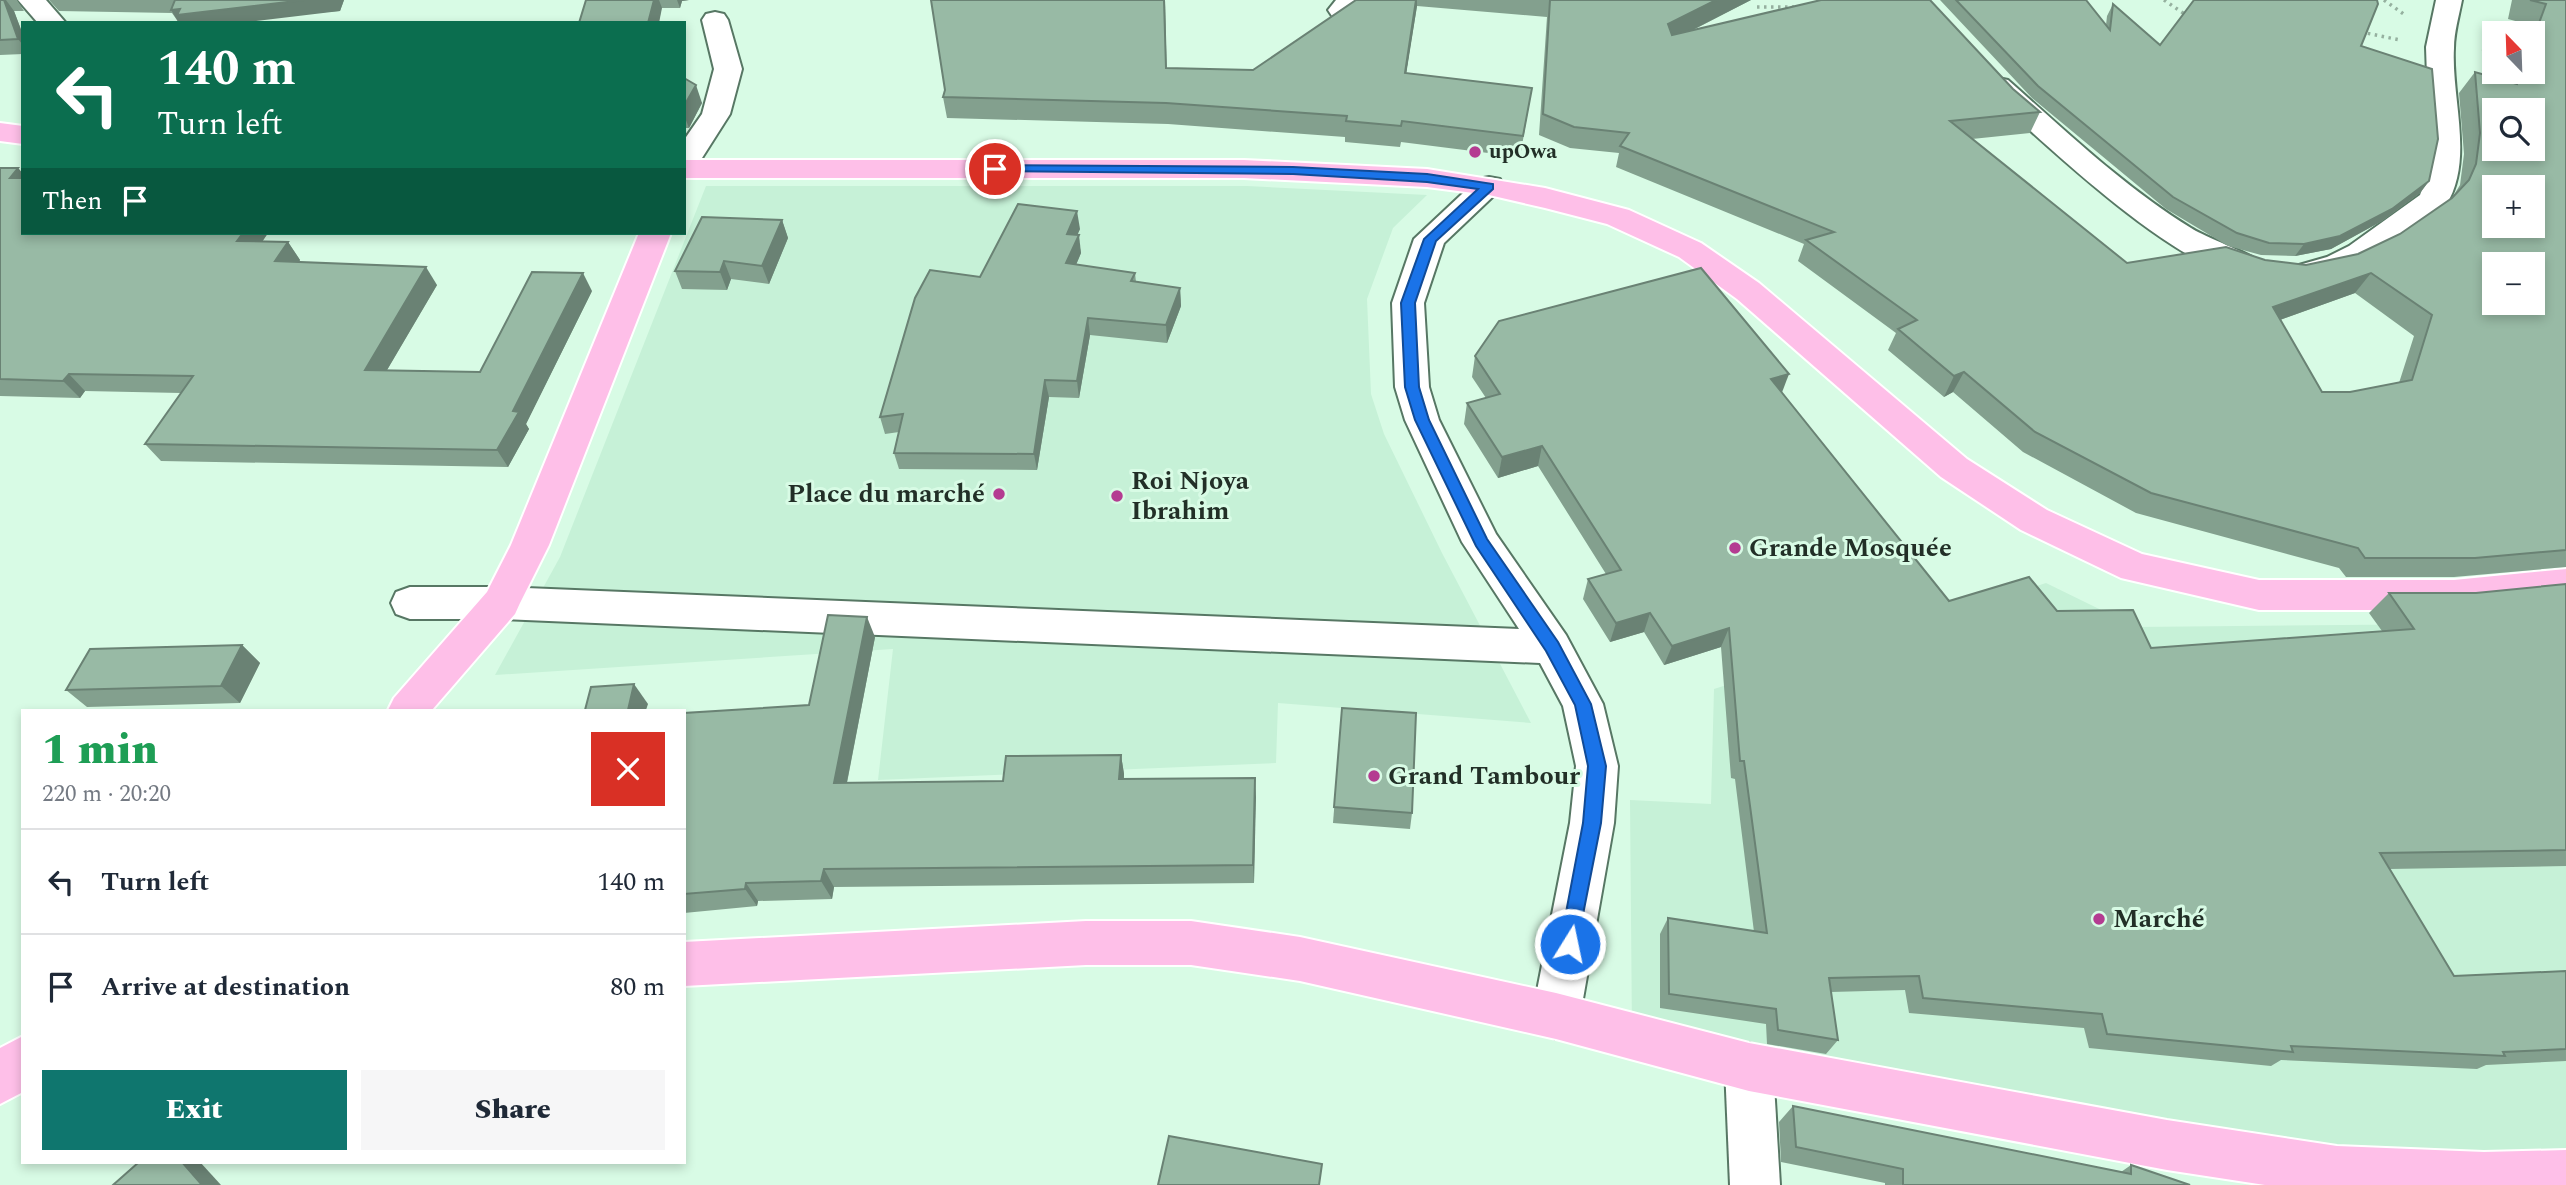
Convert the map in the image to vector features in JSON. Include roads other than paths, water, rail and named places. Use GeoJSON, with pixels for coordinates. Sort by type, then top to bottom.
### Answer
{"type":"FeatureCollection","features":[{"type":"Feature","properties":{"kind":"main road"},"geometry":{"type":"LineString","coordinates":[[0,132],[21,135]]}},
{"type":"Feature","properties":{"kind":"main road"},"geometry":{"type":"LineString","coordinates":[[686,169],[1244,169],[1427,178],[1489,186],[1618,217],[1690,250],[1748,290],[1954,468],[2034,520],[2134,567],[2259,595],[2454,595],[2566,584]]}},
{"type":"Feature","properties":{"kind":"main road"},"geometry":{"type":"LineString","coordinates":[[409,709],[501,603],[530,545],[654,235]]}},
{"type":"Feature","properties":{"kind":"main road"},"geometry":{"type":"LineString","coordinates":[[686,964],[1086,943],[1191,943],[1300,959],[1556,1016],[1749,1067],[2168,1145],[2337,1171],[2484,1177],[2566,1175]]}},
{"type":"Feature","properties":{"kind":"main road"},"geometry":{"type":"LineString","coordinates":[[0,1080],[21,1062]]}},
{"type":"Feature","properties":{"kind":"street"},"geometry":{"type":"LineString","coordinates":[[31,0],[51,21]]}},
{"type":"Feature","properties":{"kind":"street"},"geometry":{"type":"LineString","coordinates":[[1983,68],[2006,93],[2143,211],[2208,254],[2253,270],[2285,274],[2316,272],[2337,265],[2396,230],[2434,200],[2445,167],[2440,47],[2449,0]]}},
{"type":"Feature","properties":{"kind":"street"},"geometry":{"type":"LineString","coordinates":[[686,160],[716,114],[728,69],[715,20]]}},
{"type":"Feature","properties":{"kind":"street"},"geometry":{"type":"LineString","coordinates":[[1489,186],[1430,239],[1408,303],[1412,387],[1422,420],[1481,542],[1552,647],[1583,704],[1597,766],[1592,823],[1556,1016]]}},
{"type":"Feature","properties":{"kind":"street"},"geometry":{"type":"LineString","coordinates":[[410,603],[501,603],[1552,647]]}},
{"type":"Feature","properties":{"kind":"street"},"geometry":{"type":"LineString","coordinates":[[1749,1067],[1755,1185]]}},
{"type":"Feature","properties":{"kind":"place","name":"upOwa"},"geometry":{"type":"Point","coordinates":[1475,152]}},
{"type":"Feature","properties":{"kind":"place","name":"Place du marché"},"geometry":{"type":"Point","coordinates":[999,494]}},
{"type":"Feature","properties":{"kind":"place","name":"Roi Njoya Ibrahim"},"geometry":{"type":"Point","coordinates":[1117,496]}},
{"type":"Feature","properties":{"kind":"place","name":"Grande Mosquée"},"geometry":{"type":"Point","coordinates":[1735,548]}},
{"type":"Feature","properties":{"kind":"place","name":"Grand Tambour"},"geometry":{"type":"Point","coordinates":[1374,776]}},
{"type":"Feature","properties":{"kind":"place","name":"Marché"},"geometry":{"type":"Point","coordinates":[2099,919]}}]}
